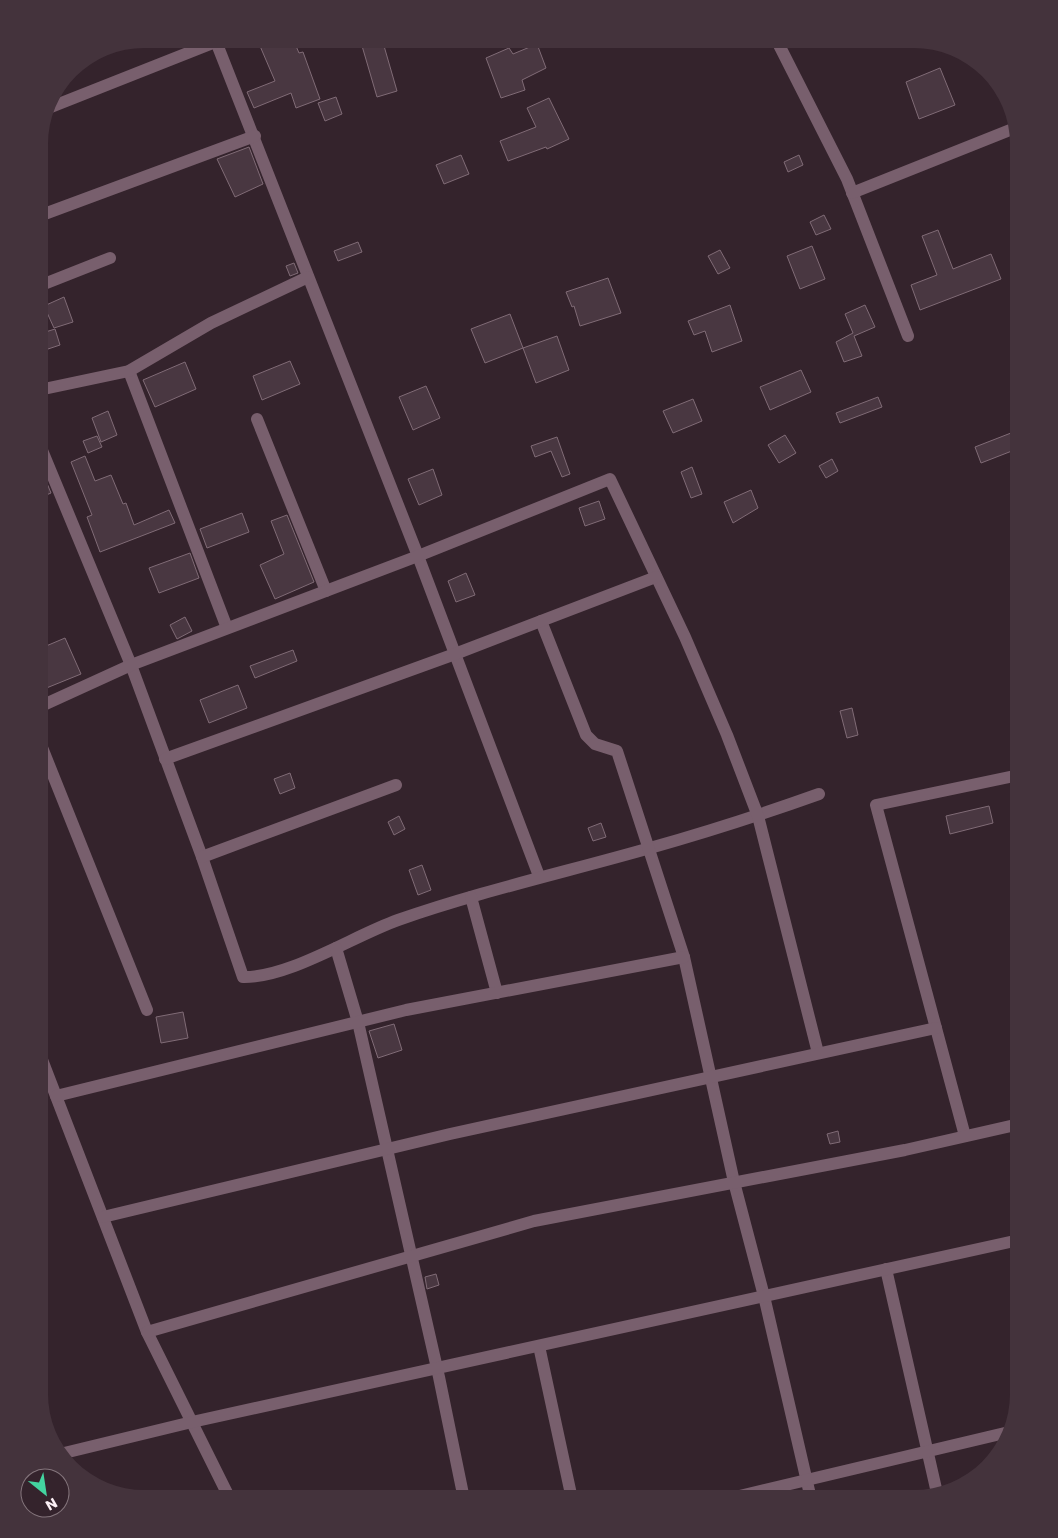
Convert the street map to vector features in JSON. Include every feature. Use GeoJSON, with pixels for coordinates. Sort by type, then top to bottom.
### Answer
{"type":"FeatureCollection","features":[{"type":"Feature","properties":{"kind":"street"},"geometry":{"type":"LineString","coordinates":[[56,105],[198,48]]}},
{"type":"Feature","properties":{"kind":"street"},"geometry":{"type":"LineString","coordinates":[[221,48],[418,556],[539,876]]}},
{"type":"Feature","properties":{"kind":"street"},"geometry":{"type":"LineString","coordinates":[[780,48],[852,194],[908,336]]}},
{"type":"Feature","properties":{"kind":"street"},"geometry":{"type":"LineString","coordinates":[[852,194],[1010,130]]}},
{"type":"Feature","properties":{"kind":"street"},"geometry":{"type":"LineString","coordinates":[[48,213],[255,136]]}},
{"type":"Feature","properties":{"kind":"street"},"geometry":{"type":"LineString","coordinates":[[48,282],[110,258]]}},
{"type":"Feature","properties":{"kind":"street"},"geometry":{"type":"LineString","coordinates":[[48,388],[129,371],[211,323],[308,276]]}},
{"type":"Feature","properties":{"kind":"street"},"geometry":{"type":"LineString","coordinates":[[129,371],[227,628]]}},
{"type":"Feature","properties":{"kind":"street"},"geometry":{"type":"LineString","coordinates":[[257,419],[326,591]]}},
{"type":"Feature","properties":{"kind":"street"},"geometry":{"type":"LineString","coordinates":[[48,465],[130,665],[202,857],[243,977],[261,977],[336,948],[369,931],[471,897],[539,876],[648,848],[758,816],[819,794]]}},
{"type":"Feature","properties":{"kind":"street"},"geometry":{"type":"LineString","coordinates":[[48,703],[130,665],[418,556],[610,479],[728,735],[758,816],[818,1053]]}},
{"type":"Feature","properties":{"kind":"street"},"geometry":{"type":"LineString","coordinates":[[165,759],[455,654],[656,576]]}},
{"type":"Feature","properties":{"kind":"street"},"geometry":{"type":"LineString","coordinates":[[541,621],[586,735],[595,744],[616,751],[684,957],[734,1182],[764,1296],[810,1490]]}},
{"type":"Feature","properties":{"kind":"street"},"geometry":{"type":"LineString","coordinates":[[48,762],[147,1010]]}},
{"type":"Feature","properties":{"kind":"street"},"geometry":{"type":"LineString","coordinates":[[965,1136],[876,805],[1010,777]]}},
{"type":"Feature","properties":{"kind":"street"},"geometry":{"type":"LineString","coordinates":[[202,857],[396,785]]}},
{"type":"Feature","properties":{"kind":"street"},"geometry":{"type":"LineString","coordinates":[[471,897],[497,993]]}},
{"type":"Feature","properties":{"kind":"street"},"geometry":{"type":"LineString","coordinates":[[336,948],[358,1022],[437,1368],[462,1490]]}},
{"type":"Feature","properties":{"kind":"street"},"geometry":{"type":"LineString","coordinates":[[56,1096],[358,1022],[684,957]]}},
{"type":"Feature","properties":{"kind":"street"},"geometry":{"type":"LineString","coordinates":[[103,1217],[386,1150],[936,1028]]}},
{"type":"Feature","properties":{"kind":"street"},"geometry":{"type":"LineString","coordinates":[[48,1084],[56,1096],[147,1332],[226,1490]]}},
{"type":"Feature","properties":{"kind":"street"},"geometry":{"type":"LineString","coordinates":[[147,1332],[534,1221],[1010,1126]]}},
{"type":"Feature","properties":{"kind":"street"},"geometry":{"type":"LineString","coordinates":[[70,1456],[192,1422],[1010,1242]]}},
{"type":"Feature","properties":{"kind":"street"},"geometry":{"type":"LineString","coordinates":[[886,1269],[936,1488]]}},
{"type":"Feature","properties":{"kind":"street"},"geometry":{"type":"LineString","coordinates":[[539,1346],[570,1490]]}},
{"type":"Feature","properties":{"kind":"street"},"geometry":{"type":"LineString","coordinates":[[765,1490],[1002,1434]]}},
{"type":"Feature","properties":{"kind":"building"},"geometry":{"type":"Polygon","coordinates":[[[261,48],[297,48],[299,53],[303,52],[320,99],[296,108],[291,93],[254,108],[247,92],[275,81],[261,48]]]}},
{"type":"Feature","properties":{"kind":"building"},"geometry":{"type":"Polygon","coordinates":[[[363,48],[385,48],[397,91],[377,97],[363,48]]]}},
{"type":"Feature","properties":{"kind":"building"},"geometry":{"type":"Polygon","coordinates":[[[509,48],[513,54],[527,48],[538,48],[546,68],[522,80],[525,90],[501,98],[486,58],[509,48]]]}},
{"type":"Feature","properties":{"kind":"building"},"geometry":{"type":"Polygon","coordinates":[[[940,68],[955,105],[919,119],[906,82],[940,68]]]}},
{"type":"Feature","properties":{"kind":"building"},"geometry":{"type":"Polygon","coordinates":[[[336,97],[342,114],[325,121],[318,103],[336,97]]]}},
{"type":"Feature","properties":{"kind":"building"},"geometry":{"type":"Polygon","coordinates":[[[549,98],[569,139],[547,149],[546,147],[508,161],[500,141],[536,127],[527,108],[549,98]]]}},
{"type":"Feature","properties":{"kind":"building"},"geometry":{"type":"Polygon","coordinates":[[[249,147],[263,184],[235,197],[217,159],[249,147]]]}},
{"type":"Feature","properties":{"kind":"building"},"geometry":{"type":"Polygon","coordinates":[[[461,155],[469,174],[444,184],[436,165],[461,155]]]}},
{"type":"Feature","properties":{"kind":"building"},"geometry":{"type":"Polygon","coordinates":[[[799,155],[803,165],[788,172],[784,162],[799,155]]]}},
{"type":"Feature","properties":{"kind":"building"},"geometry":{"type":"Polygon","coordinates":[[[824,215],[831,229],[816,235],[810,222],[824,215]]]}},
{"type":"Feature","properties":{"kind":"building"},"geometry":{"type":"Polygon","coordinates":[[[938,230],[953,269],[991,254],[1001,279],[920,310],[911,285],[937,275],[922,236],[938,230]]]}},
{"type":"Feature","properties":{"kind":"building"},"geometry":{"type":"Polygon","coordinates":[[[358,242],[362,252],[338,261],[334,251],[358,242]]]}},
{"type":"Feature","properties":{"kind":"building"},"geometry":{"type":"Polygon","coordinates":[[[812,246],[825,279],[800,289],[787,256],[812,246]]]}},
{"type":"Feature","properties":{"kind":"building"},"geometry":{"type":"Polygon","coordinates":[[[720,250],[730,268],[718,274],[708,256],[720,250]]]}},
{"type":"Feature","properties":{"kind":"building"},"geometry":{"type":"Polygon","coordinates":[[[294,263],[298,273],[290,276],[286,266],[294,263]]]}},
{"type":"Feature","properties":{"kind":"building"},"geometry":{"type":"Polygon","coordinates":[[[608,278],[621,313],[580,326],[574,306],[572,307],[566,292],[608,278]]]}},
{"type":"Feature","properties":{"kind":"building"},"geometry":{"type":"Polygon","coordinates":[[[64,297],[73,322],[54,328],[48,315],[48,304],[64,297]]]}},
{"type":"Feature","properties":{"kind":"building"},"geometry":{"type":"Polygon","coordinates":[[[730,305],[742,341],[712,352],[705,331],[694,335],[688,321],[730,305]]]}},
{"type":"Feature","properties":{"kind":"building"},"geometry":{"type":"Polygon","coordinates":[[[865,305],[875,327],[854,336],[862,356],[844,362],[836,342],[853,333],[845,314],[865,305]]]}},
{"type":"Feature","properties":{"kind":"building"},"geometry":{"type":"Polygon","coordinates":[[[510,314],[523,348],[485,363],[471,329],[510,314]]]}},
{"type":"Feature","properties":{"kind":"building"},"geometry":{"type":"Polygon","coordinates":[[[55,329],[60,345],[48,349],[48,331],[55,329]]]}},
{"type":"Feature","properties":{"kind":"building"},"geometry":{"type":"Polygon","coordinates":[[[557,336],[569,370],[536,383],[523,348],[557,336]]]}},
{"type":"Feature","properties":{"kind":"building"},"geometry":{"type":"Polygon","coordinates":[[[290,361],[300,384],[262,400],[253,376],[290,361]]]}},
{"type":"Feature","properties":{"kind":"building"},"geometry":{"type":"Polygon","coordinates":[[[185,362],[196,389],[155,407],[143,380],[185,362]]]}},
{"type":"Feature","properties":{"kind":"building"},"geometry":{"type":"Polygon","coordinates":[[[801,370],[811,392],[770,410],[760,387],[801,370]]]}},
{"type":"Feature","properties":{"kind":"building"},"geometry":{"type":"Polygon","coordinates":[[[426,386],[440,418],[413,430],[399,397],[426,386]]]}},
{"type":"Feature","properties":{"kind":"building"},"geometry":{"type":"Polygon","coordinates":[[[878,397],[882,407],[840,423],[836,413],[878,397]]]}},
{"type":"Feature","properties":{"kind":"building"},"geometry":{"type":"Polygon","coordinates":[[[693,399],[702,421],[673,433],[663,411],[693,399]]]}},
{"type":"Feature","properties":{"kind":"building"},"geometry":{"type":"Polygon","coordinates":[[[108,411],[117,435],[101,442],[92,418],[108,411]]]}},
{"type":"Feature","properties":{"kind":"building"},"geometry":{"type":"Polygon","coordinates":[[[1010,433],[1010,452],[981,463],[975,447],[1010,433]]]}},
{"type":"Feature","properties":{"kind":"building"},"geometry":{"type":"Polygon","coordinates":[[[785,435],[796,453],[779,463],[768,445],[785,435]]]}},
{"type":"Feature","properties":{"kind":"building"},"geometry":{"type":"Polygon","coordinates":[[[97,436],[102,447],[88,453],[83,441],[97,436]]]}},
{"type":"Feature","properties":{"kind":"building"},"geometry":{"type":"Polygon","coordinates":[[[557,437],[570,474],[562,477],[551,451],[535,457],[531,446],[557,437]]]}},
{"type":"Feature","properties":{"kind":"building"},"geometry":{"type":"Polygon","coordinates":[[[85,456],[95,481],[111,475],[123,504],[126,503],[134,525],[169,510],[175,523],[100,552],[87,517],[92,515],[71,462],[85,456]]]}},
{"type":"Feature","properties":{"kind":"building"},"geometry":{"type":"Polygon","coordinates":[[[832,459],[838,471],[826,478],[819,466],[832,459]]]}},
{"type":"Feature","properties":{"kind":"building"},"geometry":{"type":"Polygon","coordinates":[[[692,467],[702,494],[691,498],[681,472],[692,467]]]}},
{"type":"Feature","properties":{"kind":"building"},"geometry":{"type":"Polygon","coordinates":[[[433,469],[442,495],[419,505],[408,479],[433,469]]]}},
{"type":"Feature","properties":{"kind":"building"},"geometry":{"type":"Polygon","coordinates":[[[751,490],[758,508],[733,523],[724,502],[751,490]]]}},
{"type":"Feature","properties":{"kind":"building"},"geometry":{"type":"Polygon","coordinates":[[[599,501],[605,519],[585,526],[579,508],[599,501]]]}},
{"type":"Feature","properties":{"kind":"building"},"geometry":{"type":"Polygon","coordinates":[[[242,513],[249,532],[207,548],[200,529],[242,513]]]}},
{"type":"Feature","properties":{"kind":"building"},"geometry":{"type":"Polygon","coordinates":[[[287,515],[314,582],[275,599],[260,565],[284,554],[271,521],[287,515]]]}},
{"type":"Feature","properties":{"kind":"building"},"geometry":{"type":"Polygon","coordinates":[[[190,553],[199,578],[159,593],[149,568],[190,553]]]}},
{"type":"Feature","properties":{"kind":"building"},"geometry":{"type":"Polygon","coordinates":[[[466,573],[475,595],[456,602],[448,581],[466,573]]]}},
{"type":"Feature","properties":{"kind":"building"},"geometry":{"type":"Polygon","coordinates":[[[185,617],[192,631],[177,639],[170,625],[185,617]]]}},
{"type":"Feature","properties":{"kind":"building"},"geometry":{"type":"Polygon","coordinates":[[[65,638],[81,674],[48,687],[48,645],[65,638]]]}},
{"type":"Feature","properties":{"kind":"building"},"geometry":{"type":"Polygon","coordinates":[[[293,650],[297,661],[255,678],[250,666],[293,650]]]}},
{"type":"Feature","properties":{"kind":"building"},"geometry":{"type":"Polygon","coordinates":[[[238,685],[247,708],[209,723],[200,700],[238,685]]]}},
{"type":"Feature","properties":{"kind":"building"},"geometry":{"type":"Polygon","coordinates":[[[852,708],[858,735],[847,738],[840,711],[852,708]]]}},
{"type":"Feature","properties":{"kind":"building"},"geometry":{"type":"Polygon","coordinates":[[[290,773],[295,788],[280,794],[274,779],[290,773]]]}},
{"type":"Feature","properties":{"kind":"building"},"geometry":{"type":"Polygon","coordinates":[[[989,806],[993,823],[950,834],[946,816],[989,806]]]}},
{"type":"Feature","properties":{"kind":"building"},"geometry":{"type":"Polygon","coordinates":[[[399,816],[405,829],[394,835],[388,822],[399,816]]]}},
{"type":"Feature","properties":{"kind":"building"},"geometry":{"type":"Polygon","coordinates":[[[601,823],[606,837],[593,841],[588,828],[601,823]]]}},
{"type":"Feature","properties":{"kind":"building"},"geometry":{"type":"Polygon","coordinates":[[[422,865],[431,890],[418,895],[409,870],[422,865]]]}},
{"type":"Feature","properties":{"kind":"building"},"geometry":{"type":"Polygon","coordinates":[[[183,1012],[188,1038],[161,1043],[156,1017],[183,1012]]]}},
{"type":"Feature","properties":{"kind":"building"},"geometry":{"type":"Polygon","coordinates":[[[394,1024],[402,1050],[378,1058],[369,1031],[394,1024]]]}},
{"type":"Feature","properties":{"kind":"building"},"geometry":{"type":"Polygon","coordinates":[[[838,1131],[840,1142],[830,1144],[827,1134],[838,1131]]]}},
{"type":"Feature","properties":{"kind":"building"},"geometry":{"type":"Polygon","coordinates":[[[436,1274],[439,1285],[427,1289],[425,1277],[436,1274]]]}}]}
